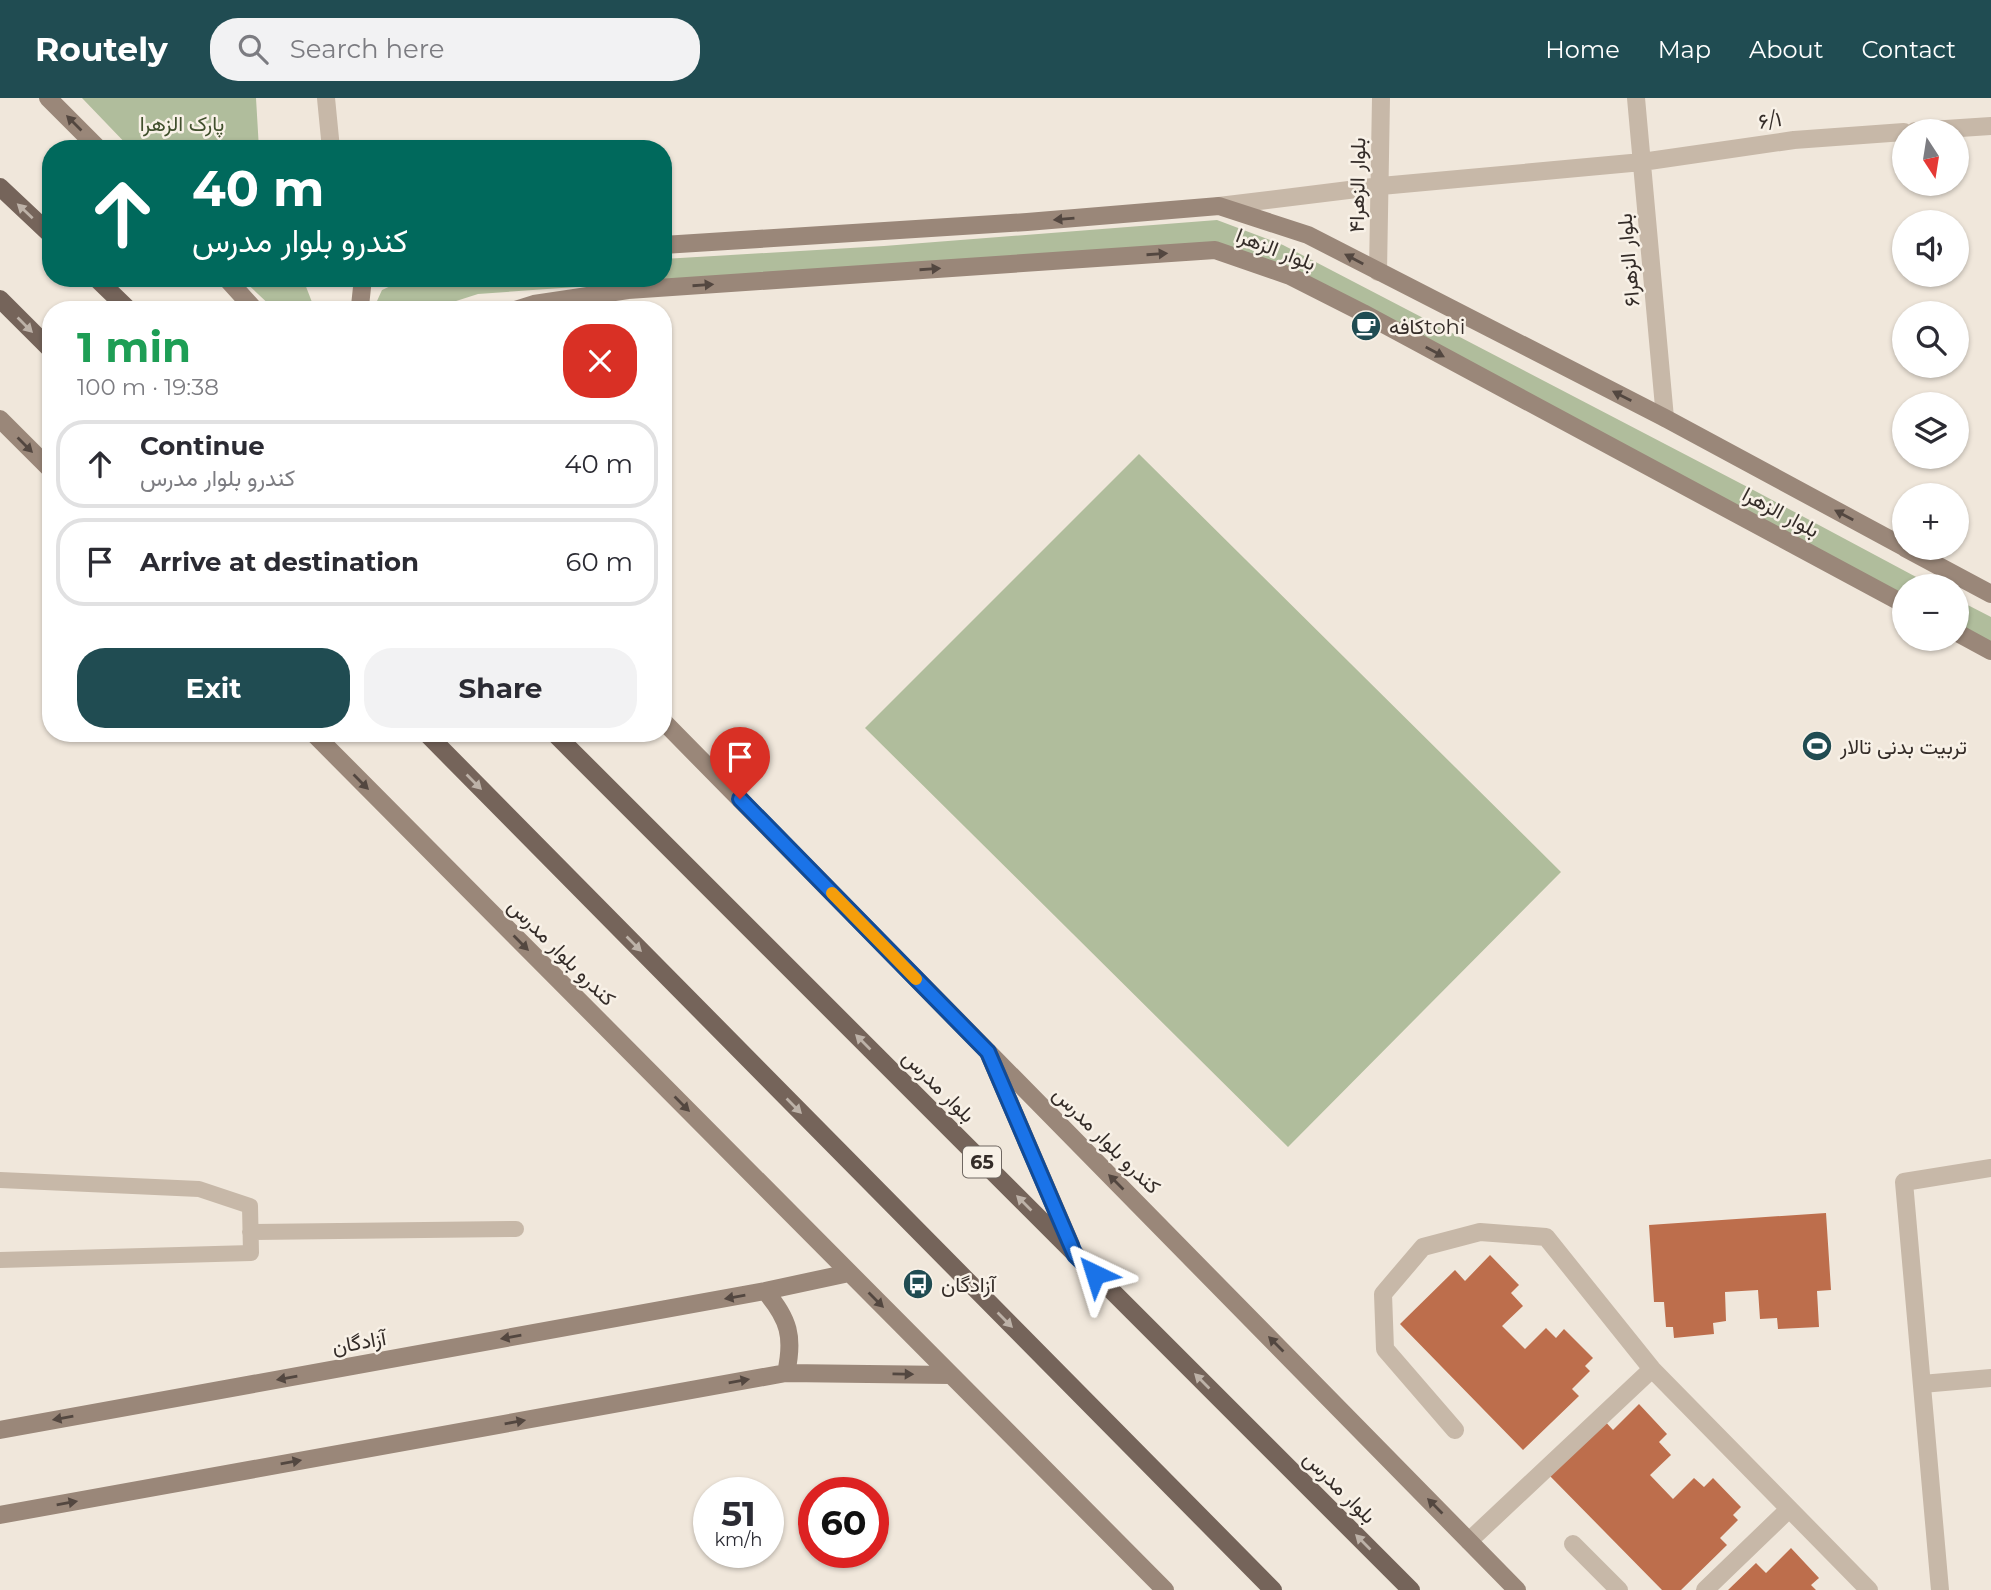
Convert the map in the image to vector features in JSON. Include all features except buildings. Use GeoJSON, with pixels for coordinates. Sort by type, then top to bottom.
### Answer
{"type":"FeatureCollection","features":[{"type":"Feature","properties":{"kind":"main road"},"geometry":{"type":"LineString","coordinates":[[48,98],[90,140]]}},
{"type":"Feature","properties":{"kind":"main road"},"geometry":{"type":"LineString","coordinates":[[0,187],[42,227]]}},
{"type":"Feature","properties":{"kind":"main road","name":"بلوار الزهرا"},"geometry":{"type":"LineString","coordinates":[[672,244],[1027,222],[1219,206],[1308,235],[1665,418],[1892,540]]}},
{"type":"Feature","properties":{"kind":"main road","name":"بلوار الزهرا"},"geometry":{"type":"LineString","coordinates":[[554,301],[628,290],[1214,250],[1290,276],[1351,307],[1892,598]]}},
{"type":"Feature","properties":{"kind":"main road"},"geometry":{"type":"LineString","coordinates":[[105,287],[120,301]]}},
{"type":"Feature","properties":{"kind":"main road"},"geometry":{"type":"LineString","coordinates":[[234,287],[247,301]]}},
{"type":"Feature","properties":{"kind":"main road"},"geometry":{"type":"LineString","coordinates":[[0,299],[42,341]]}},
{"type":"Feature","properties":{"kind":"main road"},"geometry":{"type":"LineString","coordinates":[[0,419],[42,461]]}},
{"type":"Feature","properties":{"kind":"main road","name":"بلوار الزهرا"},"geometry":{"type":"LineString","coordinates":[[1929,560],[1991,594]]}},
{"type":"Feature","properties":{"kind":"main road"},"geometry":{"type":"LineString","coordinates":[[1969,639],[1991,651]]}},
{"type":"Feature","properties":{"kind":"main road","name":"کندرو بلوار مدرس"},"geometry":{"type":"LineString","coordinates":[[672,730],[1517,1590]]}},
{"type":"Feature","properties":{"kind":"main road","name":"کندرو بلوار مدرس"},"geometry":{"type":"LineString","coordinates":[[322,742],[1165,1590]]}},
{"type":"Feature","properties":{"kind":"main road"},"geometry":{"type":"LineString","coordinates":[[435,742],[1273,1590]]}},
{"type":"Feature","properties":{"kind":"main road","name":"بلوار مدرس"},"geometry":{"type":"LineString","coordinates":[[563,742],[1406,1588]]}},
{"type":"Feature","properties":{"kind":"main road"},"geometry":{"type":"LineString","coordinates":[[988,1052],[1075,1255]]}},
{"type":"Feature","properties":{"kind":"main road","name":"آزادگان"},"geometry":{"type":"LineString","coordinates":[[0,1430],[765,1292],[849,1273]]}},
{"type":"Feature","properties":{"kind":"main road"},"geometry":{"type":"LineString","coordinates":[[765,1292],[780,1308],[789,1329],[791,1351],[786,1373]]}},
{"type":"Feature","properties":{"kind":"main road"},"geometry":{"type":"LineString","coordinates":[[0,1515],[786,1373],[950,1375]]}},
{"type":"Feature","properties":{"kind":"street"},"geometry":{"type":"LineString","coordinates":[[326,98],[330,140]]}},
{"type":"Feature","properties":{"kind":"street","name":"بلوار الزهرا۴"},"geometry":{"type":"LineString","coordinates":[[1378,272],[1381,98]]}},
{"type":"Feature","properties":{"kind":"street","name":"بلوار الزهرا۶"},"geometry":{"type":"LineString","coordinates":[[1636,98],[1665,418]]}},
{"type":"Feature","properties":{"kind":"street"},"geometry":{"type":"LineString","coordinates":[[1969,127],[1991,126]]}},
{"type":"Feature","properties":{"kind":"street","name":"۶/۱"},"geometry":{"type":"LineString","coordinates":[[1219,206],[1381,186],[1642,162],[1794,140],[1892,133]]}},
{"type":"Feature","properties":{"kind":"street"},"geometry":{"type":"LineString","coordinates":[[1940,1590],[1904,1182],[1991,1168]]}},
{"type":"Feature","properties":{"kind":"street"},"geometry":{"type":"LineString","coordinates":[[1455,1430],[1385,1349],[1383,1294],[1423,1247],[1480,1232],[1546,1237],[1652,1369],[1869,1590]]}},
{"type":"Feature","properties":{"kind":"street"},"geometry":{"type":"LineString","coordinates":[[1469,1541],[1652,1369]]}},
{"type":"Feature","properties":{"kind":"street"},"geometry":{"type":"LineString","coordinates":[[1922,1384],[1991,1378]]}},
{"type":"Feature","properties":{"kind":"street"},"geometry":{"type":"LineString","coordinates":[[1705,1590],[1788,1510]]}},
{"type":"Feature","properties":{"kind":"street"},"geometry":{"type":"LineString","coordinates":[[1573,1544],[1619,1590]]}},
{"type":"Feature","properties":{"kind":"lane"},"geometry":{"type":"LineString","coordinates":[[0,1180],[200,1189],[250,1206],[251,1253],[0,1260]]}},
{"type":"Feature","properties":{"kind":"lane"},"geometry":{"type":"LineString","coordinates":[[250,1232],[516,1229]]}},
{"type":"Feature","properties":{"kind":"green space","name":"پارک الزهرا"},"geometry":{"type":"Polygon","coordinates":[[[82,98],[256,98],[258,140],[122,140],[82,98]]]}},
{"type":"Feature","properties":{"kind":"green space"},"geometry":{"type":"Polygon","coordinates":[[[1217,220],[1283,245],[1911,574],[1892,574],[1892,589],[1212,242],[672,280],[672,258],[884,246],[1217,220]]]}},
{"type":"Feature","properties":{"kind":"green space"},"geometry":{"type":"Polygon","coordinates":[[[251,287],[306,287],[312,301],[265,301],[251,287]]]}},
{"type":"Feature","properties":{"kind":"green space"},"geometry":{"type":"Polygon","coordinates":[[[388,287],[577,287],[478,294],[456,301],[377,301],[382,290],[388,287]]]}},
{"type":"Feature","properties":{"kind":"green space"},"geometry":{"type":"Polygon","coordinates":[[[1139,454],[1561,872],[1288,1147],[865,728],[1139,454]]]}},
{"type":"Feature","properties":{"kind":"green space"},"geometry":{"type":"Polygon","coordinates":[[[1969,606],[1991,617],[1991,642],[1969,630],[1969,606]]]}},
{"type":"Feature","properties":{"kind":"slow traffic"},"geometry":{"type":"LineString","coordinates":[[832,893],[916,979]]}},
{"type":"Feature","properties":{"kind":"place","name":"کافهtohi"},"geometry":{"type":"Point","coordinates":[1366,326]}},
{"type":"Feature","properties":{"kind":"place","name":"تربیت بدنی تالار"},"geometry":{"type":"Point","coordinates":[1817,746]}},
{"type":"Feature","properties":{"kind":"place","name":"آزادگان"},"geometry":{"type":"Point","coordinates":[918,1284]}},
{"type":"Feature","properties":{"kind":"route"},"geometry":{"type":"LineString","coordinates":[[740,799],[988,1052],[1075,1255],[1095,1274]]}}]}
